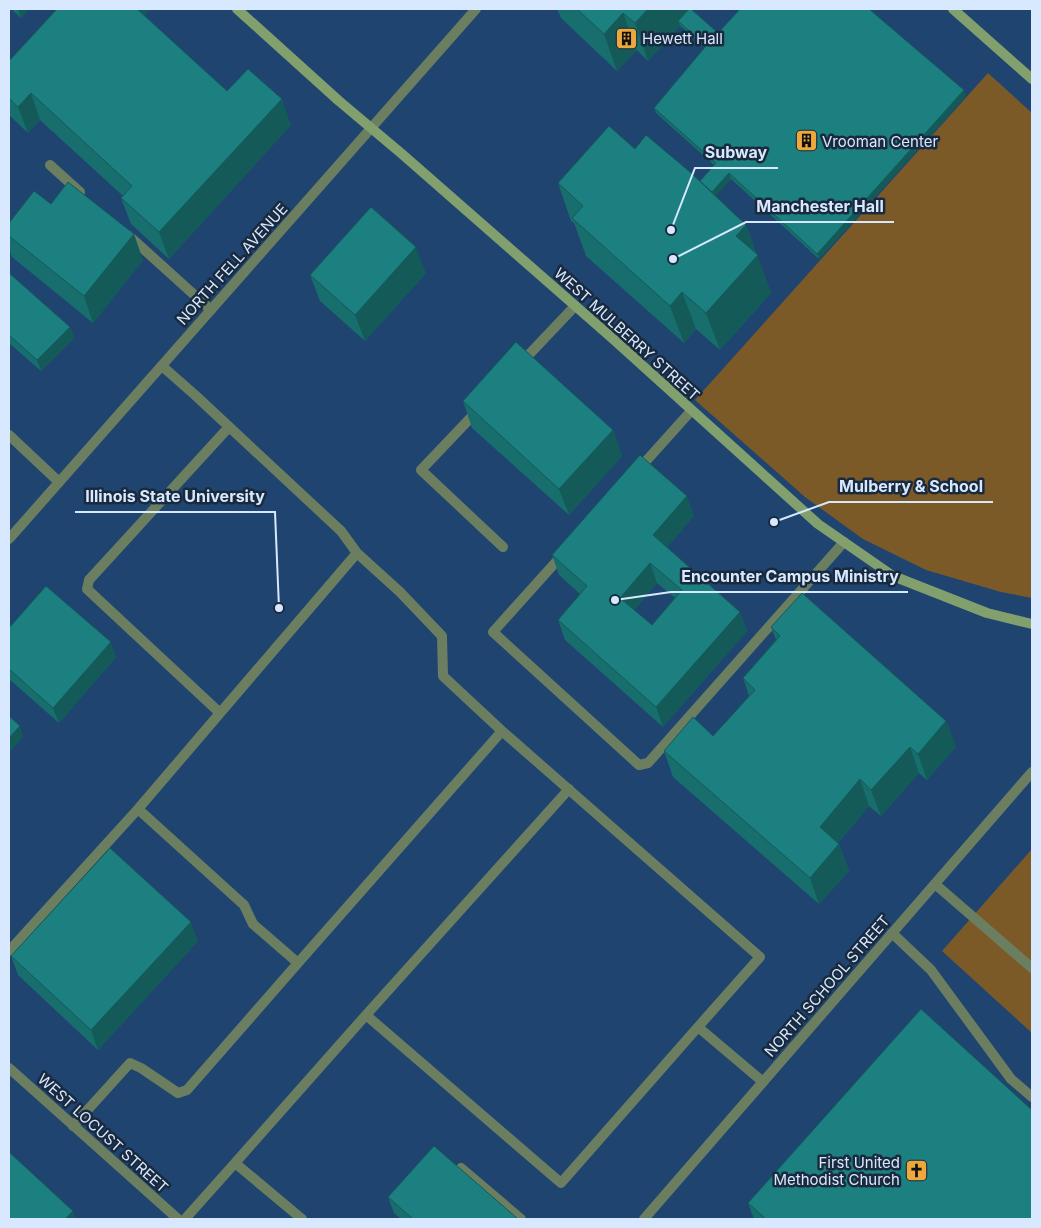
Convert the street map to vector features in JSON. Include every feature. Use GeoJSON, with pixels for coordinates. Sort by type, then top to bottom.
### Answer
{"type":"FeatureCollection","features":[{"type":"Feature","properties":{"kind":"main road","name":"WEST MULBERRY STREET"},"geometry":{"type":"LineString","coordinates":[[237,9],[818,524],[893,576],[987,613],[1032,624]]}},
{"type":"Feature","properties":{"kind":"main road"},"geometry":{"type":"LineString","coordinates":[[953,9],[1032,79]]}},
{"type":"Feature","properties":{"kind":"street","name":"NORTH FELL AVENUE"},"geometry":{"type":"LineString","coordinates":[[9,539],[476,9]]}},
{"type":"Feature","properties":{"kind":"street"},"geometry":{"type":"LineString","coordinates":[[50,165],[87,198]]}},
{"type":"Feature","properties":{"kind":"street"},"geometry":{"type":"LineString","coordinates":[[116,225],[211,310]]}},
{"type":"Feature","properties":{"kind":"street"},"geometry":{"type":"LineString","coordinates":[[516,368],[574,306]]}},
{"type":"Feature","properties":{"kind":"street"},"geometry":{"type":"LineString","coordinates":[[162,366],[341,531],[357,553],[400,592],[442,636],[443,676],[502,731],[760,957],[561,1182],[366,1015]]}},
{"type":"Feature","properties":{"kind":"street"},"geometry":{"type":"LineString","coordinates":[[489,398],[421,470],[503,547]]}},
{"type":"Feature","properties":{"kind":"street"},"geometry":{"type":"LineString","coordinates":[[630,479],[691,411]]}},
{"type":"Feature","properties":{"kind":"street"},"geometry":{"type":"LineString","coordinates":[[220,713],[87,589],[89,580],[229,427]]}},
{"type":"Feature","properties":{"kind":"street"},"geometry":{"type":"LineString","coordinates":[[9,435],[59,482]]}},
{"type":"Feature","properties":{"kind":"street"},"geometry":{"type":"LineString","coordinates":[[571,544],[493,632],[639,765],[648,762],[844,542]]}},
{"type":"Feature","properties":{"kind":"street"},"geometry":{"type":"LineString","coordinates":[[9,951],[138,809],[357,553]]}},
{"type":"Feature","properties":{"kind":"street"},"geometry":{"type":"LineString","coordinates":[[73,1126],[130,1063],[178,1093],[186,1090],[502,731]]}},
{"type":"Feature","properties":{"kind":"street","name":"NORTH SCHOOL STREET"},"geometry":{"type":"LineString","coordinates":[[644,1219],[1032,772]]}},
{"type":"Feature","properties":{"kind":"street"},"geometry":{"type":"LineString","coordinates":[[185,1219],[569,790]]}},
{"type":"Feature","properties":{"kind":"street"},"geometry":{"type":"LineString","coordinates":[[138,809],[244,904],[253,924],[298,963]]}},
{"type":"Feature","properties":{"kind":"street"},"geometry":{"type":"LineString","coordinates":[[935,884],[1032,968]]}},
{"type":"Feature","properties":{"kind":"street"},"geometry":{"type":"LineString","coordinates":[[892,933],[932,970],[1011,1079],[1032,1097]]}},
{"type":"Feature","properties":{"kind":"street"},"geometry":{"type":"LineString","coordinates":[[698,1027],[763,1082]]}},
{"type":"Feature","properties":{"kind":"street","name":"WEST LOCUST STREET"},"geometry":{"type":"LineString","coordinates":[[9,1068],[178,1219]]}},
{"type":"Feature","properties":{"kind":"street"},"geometry":{"type":"LineString","coordinates":[[235,1163],[302,1219]]}},
{"type":"Feature","properties":{"kind":"street"},"geometry":{"type":"LineString","coordinates":[[461,1168],[521,1219]]}},
{"type":"Feature","properties":{"kind":"shaded area"},"geometry":{"type":"Polygon","coordinates":[[[988,73],[1032,113],[1032,598],[1001,592],[926,570],[863,539],[805,497],[695,400],[988,73]]]}},
{"type":"Feature","properties":{"kind":"shaded area"},"geometry":{"type":"Polygon","coordinates":[[[1032,849],[1032,1033],[942,951],[1032,849]]]}},
{"type":"Feature","properties":{"kind":"building"},"geometry":{"type":"Polygon","coordinates":[[[57,9],[137,9],[227,91],[248,69],[282,99],[159,232],[121,198],[132,186],[31,93],[18,107],[9,98],[9,61],[57,9]]]}},
{"type":"Feature","properties":{"kind":"building"},"geometry":{"type":"Polygon","coordinates":[[[577,9],[648,9],[635,23],[623,13],[604,34],[577,9]]]}},
{"type":"Feature","properties":{"kind":"building","name":"Vrooman Center"},"geometry":{"type":"Polygon","coordinates":[[[689,9],[718,33],[740,9],[869,9],[964,90],[817,254],[729,173],[712,192],[700,181],[716,163],[654,108],[706,46],[678,21],[689,9]]]}},
{"type":"Feature","properties":{"kind":"building"},"geometry":{"type":"Polygon","coordinates":[[[609,126],[635,149],[646,135],[690,172],[746,225],[736,236],[758,255],[706,313],[682,292],[670,306],[572,218],[583,206],[558,183],[609,126]]]}},
{"type":"Feature","properties":{"kind":"building"},"geometry":{"type":"Polygon","coordinates":[[[68,182],[134,234],[84,296],[9,236],[9,223],[34,191],[51,204],[68,182]]]}},
{"type":"Feature","properties":{"kind":"building"},"geometry":{"type":"Polygon","coordinates":[[[371,207],[416,247],[355,315],[310,275],[371,207]]]}},
{"type":"Feature","properties":{"kind":"building"},"geometry":{"type":"Polygon","coordinates":[[[9,273],[70,327],[37,360],[9,335],[9,273]]]}},
{"type":"Feature","properties":{"kind":"building"},"geometry":{"type":"Polygon","coordinates":[[[516,342],[613,430],[559,489],[463,401],[516,342]]]}},
{"type":"Feature","properties":{"kind":"building"},"geometry":{"type":"Polygon","coordinates":[[[640,455],[687,496],[653,535],[740,612],[656,707],[558,620],[587,586],[552,555],[640,455]],[[650,563],[620,598],[652,625],[682,590],[650,563]]]}},
{"type":"Feature","properties":{"kind":"building"},"geometry":{"type":"Polygon","coordinates":[[[46,586],[111,642],[53,708],[9,669],[9,628],[46,586]]]}},
{"type":"Feature","properties":{"kind":"building"},"geometry":{"type":"Polygon","coordinates":[[[802,593],[946,721],[918,754],[910,747],[871,790],[860,779],[820,827],[839,844],[810,878],[664,751],[693,717],[713,736],[755,690],[743,678],[780,636],[771,627],[802,593]]]}},
{"type":"Feature","properties":{"kind":"building"},"geometry":{"type":"Polygon","coordinates":[[[9,716],[20,726],[9,738],[9,716]]]}},
{"type":"Feature","properties":{"kind":"building"},"geometry":{"type":"Polygon","coordinates":[[[110,848],[191,922],[91,1030],[11,956],[110,848]]]}},
{"type":"Feature","properties":{"kind":"building","name":"First United Methodist Church"},"geometry":{"type":"Polygon","coordinates":[[[921,1009],[1032,1110],[1032,1219],[766,1219],[748,1203],[921,1009]]]}},
{"type":"Feature","properties":{"kind":"building"},"geometry":{"type":"Polygon","coordinates":[[[434,1146],[518,1219],[413,1219],[388,1197],[434,1146]]]}},
{"type":"Feature","properties":{"kind":"building"},"geometry":{"type":"Polygon","coordinates":[[[9,1152],[73,1211],[65,1219],[9,1219],[9,1152]]]}},
{"type":"Feature","properties":{"kind":"place","name":"Hewett Hall"},"geometry":{"type":"Point","coordinates":[626,38]}},
{"type":"Feature","properties":{"kind":"place","name":"Vrooman Center"},"geometry":{"type":"Point","coordinates":[806,141]}},
{"type":"Feature","properties":{"kind":"place","name":"Subway"},"geometry":{"type":"Point","coordinates":[671,230]}},
{"type":"Feature","properties":{"kind":"place","name":"Manchester Hall"},"geometry":{"type":"Point","coordinates":[673,259]}},
{"type":"Feature","properties":{"kind":"place","name":"Mulberry & School"},"geometry":{"type":"Point","coordinates":[774,522]}},
{"type":"Feature","properties":{"kind":"place","name":"Encounter Campus Ministry"},"geometry":{"type":"Point","coordinates":[615,600]}},
{"type":"Feature","properties":{"kind":"place","name":"Illinois State University"},"geometry":{"type":"Point","coordinates":[279,608]}},
{"type":"Feature","properties":{"kind":"place","name":"First United Methodist Church"},"geometry":{"type":"Point","coordinates":[916,1171]}}]}
